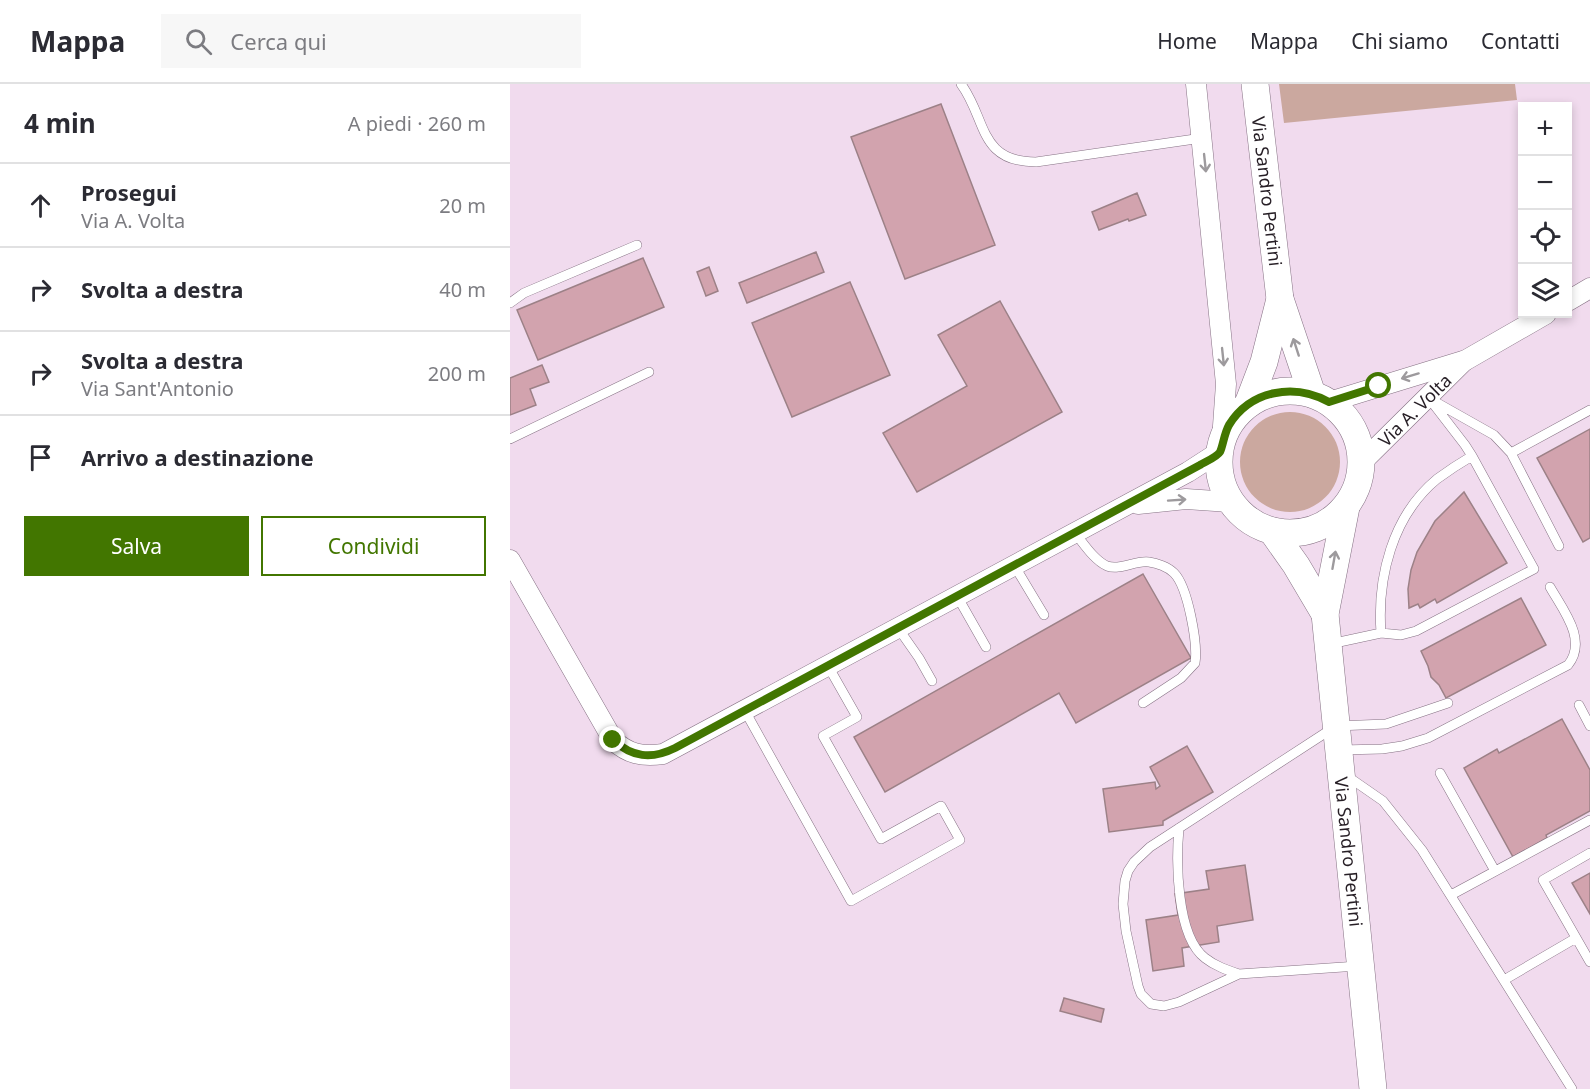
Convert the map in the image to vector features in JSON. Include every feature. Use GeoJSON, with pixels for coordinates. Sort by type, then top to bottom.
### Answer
{"type":"FeatureCollection","features":[{"type":"Feature","properties":{"kind":"main road","name":"Via Sandro Pertini"},"geometry":{"type":"LineString","coordinates":[[1255,84],[1280,299],[1320,398]]}},
{"type":"Feature","properties":{"kind":"main road","name":"Via Sandro Pertini"},"geometry":{"type":"LineString","coordinates":[[1248,404],[1264,362],[1280,299]]}},
{"type":"Feature","properties":{"kind":"main road"},"geometry":{"type":"LineString","coordinates":[[1286,391],[1320,398],[1343,413],[1360,445],[1362,462],[1355,493],[1346,507],[1331,521],[1313,530],[1293,534],[1272,531],[1249,520],[1230,502],[1219,472],[1221,446],[1228,426],[1248,404],[1286,391]]}},
{"type":"Feature","properties":{"kind":"main road","name":"Via Sandro Pertini"},"geometry":{"type":"LineString","coordinates":[[1346,507],[1324,614],[1373,1089]]}},
{"type":"Feature","properties":{"kind":"main road","name":"Via Sandro Pertini"},"geometry":{"type":"LineString","coordinates":[[1272,531],[1296,565],[1324,614]]}},
{"type":"Feature","properties":{"kind":"street"},"geometry":{"type":"LineString","coordinates":[[510,560],[613,740],[623,749],[649,756],[663,754],[745,711],[1200,465],[1221,446],[1226,384],[1196,84]]}},
{"type":"Feature","properties":{"kind":"street"},"geometry":{"type":"LineString","coordinates":[[1572,299],[1590,288]]}},
{"type":"Feature","properties":{"kind":"street","name":"Via A. Volta"},"geometry":{"type":"LineString","coordinates":[[1362,462],[1466,360],[1539,318]]}},
{"type":"Feature","properties":{"kind":"street","name":"Via A. Volta"},"geometry":{"type":"LineString","coordinates":[[1320,398],[1466,360]]}},
{"type":"Feature","properties":{"kind":"street"},"geometry":{"type":"LineString","coordinates":[[1123,506],[1186,499],[1230,502]]}},
{"type":"Feature","properties":{"kind":"lane"},"geometry":{"type":"LineString","coordinates":[[961,84],[991,144],[1005,158],[1015,161],[1036,162],[1202,138]]}},
{"type":"Feature","properties":{"kind":"lane"},"geometry":{"type":"LineString","coordinates":[[510,303],[524,293],[637,244]]}},
{"type":"Feature","properties":{"kind":"lane"},"geometry":{"type":"LineString","coordinates":[[510,439],[649,372]]}},
{"type":"Feature","properties":{"kind":"lane"},"geometry":{"type":"LineString","coordinates":[[1428,397],[1501,440],[1511,453],[1559,546]]}},
{"type":"Feature","properties":{"kind":"lane"},"geometry":{"type":"LineString","coordinates":[[1328,645],[1381,633],[1401,635],[1416,631],[1534,569],[1466,445],[1428,397]]}},
{"type":"Feature","properties":{"kind":"lane"},"geometry":{"type":"LineString","coordinates":[[1511,453],[1590,410]]}},
{"type":"Feature","properties":{"kind":"lane"},"geometry":{"type":"LineString","coordinates":[[1381,633],[1380,603],[1384,571],[1401,525],[1416,502],[1436,480],[1472,456]]}},
{"type":"Feature","properties":{"kind":"lane"},"geometry":{"type":"LineString","coordinates":[[1075,532],[1095,557],[1105,565],[1113,567],[1137,562],[1156,564],[1179,579],[1190,615],[1196,652],[1195,663],[1181,678],[1143,703]]}},
{"type":"Feature","properties":{"kind":"lane"},"geometry":{"type":"LineString","coordinates":[[1014,565],[1044,615]]}},
{"type":"Feature","properties":{"kind":"lane"},"geometry":{"type":"LineString","coordinates":[[1338,749],[1382,749],[1428,738],[1568,665],[1576,652],[1575,634],[1550,587]]}},
{"type":"Feature","properties":{"kind":"lane"},"geometry":{"type":"LineString","coordinates":[[957,596],[986,647]]}},
{"type":"Feature","properties":{"kind":"lane"},"geometry":{"type":"LineString","coordinates":[[898,628],[932,681]]}},
{"type":"Feature","properties":{"kind":"lane"},"geometry":{"type":"LineString","coordinates":[[745,711],[851,901],[960,840],[941,806],[881,839],[823,736],[857,717],[828,666]]}},
{"type":"Feature","properties":{"kind":"lane"},"geometry":{"type":"LineString","coordinates":[[1360,966],[1239,974],[1179,1002],[1164,1006],[1151,1004],[1138,986],[1125,924],[1123,904],[1128,871],[1141,854],[1179,828],[1386,724],[1448,702]]}},
{"type":"Feature","properties":{"kind":"lane"},"geometry":{"type":"LineString","coordinates":[[1579,705],[1590,726]]}},
{"type":"Feature","properties":{"kind":"lane"},"geometry":{"type":"LineString","coordinates":[[1338,749],[1422,850],[1572,1089]]}},
{"type":"Feature","properties":{"kind":"lane"},"geometry":{"type":"LineString","coordinates":[[1440,774],[1495,871]]}},
{"type":"Feature","properties":{"kind":"lane"},"geometry":{"type":"LineString","coordinates":[[1451,894],[1590,820]]}},
{"type":"Feature","properties":{"kind":"lane"},"geometry":{"type":"LineString","coordinates":[[1179,828],[1177,846],[1179,886],[1185,926],[1203,957],[1239,974]]}},
{"type":"Feature","properties":{"kind":"lane"},"geometry":{"type":"LineString","coordinates":[[1590,853],[1543,880],[1590,962]]}},
{"type":"Feature","properties":{"kind":"lane"},"geometry":{"type":"LineString","coordinates":[[1504,980],[1576,938]]}},
{"type":"Feature","properties":{"kind":"shaded area"},"geometry":{"type":"Polygon","coordinates":[[[1279,84],[1515,84],[1517,100],[1284,123],[1279,84]]]}},
{"type":"Feature","properties":{"kind":"shaded area"},"geometry":{"type":"Polygon","coordinates":[[[1290,412],[1318,420],[1332,434],[1340,462],[1332,490],[1318,504],[1290,512],[1262,504],[1248,490],[1240,462],[1248,434],[1262,420],[1290,412]]]}},
{"type":"Feature","properties":{"kind":"building"},"geometry":{"type":"Polygon","coordinates":[[[941,104],[995,245],[905,279],[851,137],[941,104]]]}},
{"type":"Feature","properties":{"kind":"building"},"geometry":{"type":"Polygon","coordinates":[[[1137,193],[1146,215],[1099,230],[1092,212],[1137,193]]]}},
{"type":"Feature","properties":{"kind":"building"},"geometry":{"type":"Polygon","coordinates":[[[816,252],[824,272],[747,303],[739,283],[816,252]]]}},
{"type":"Feature","properties":{"kind":"building"},"geometry":{"type":"Polygon","coordinates":[[[643,258],[664,307],[538,360],[517,310],[643,258]]]}},
{"type":"Feature","properties":{"kind":"building"},"geometry":{"type":"Polygon","coordinates":[[[709,267],[718,291],[706,296],[697,272],[709,267]]]}},
{"type":"Feature","properties":{"kind":"building"},"geometry":{"type":"Polygon","coordinates":[[[850,282],[890,375],[792,417],[752,323],[850,282]]]}},
{"type":"Feature","properties":{"kind":"building"},"geometry":{"type":"Polygon","coordinates":[[[1000,301],[1062,412],[917,492],[883,433],[967,386],[938,335],[1000,301]]]}},
{"type":"Feature","properties":{"kind":"building"},"geometry":{"type":"Polygon","coordinates":[[[542,365],[549,382],[530,389],[536,405],[510,415],[510,378],[542,365]]]}},
{"type":"Feature","properties":{"kind":"building"},"geometry":{"type":"Polygon","coordinates":[[[1590,429],[1590,538],[1583,542],[1537,458],[1590,429]]]}},
{"type":"Feature","properties":{"kind":"building"},"geometry":{"type":"Polygon","coordinates":[[[1464,492],[1507,563],[1437,603],[1435,599],[1420,608],[1418,604],[1409,608],[1408,589],[1417,552],[1435,521],[1464,492]]]}},
{"type":"Feature","properties":{"kind":"building"},"geometry":{"type":"Polygon","coordinates":[[[1143,574],[1191,658],[1076,723],[1059,693],[885,792],[854,737],[1143,574]]]}},
{"type":"Feature","properties":{"kind":"building"},"geometry":{"type":"Polygon","coordinates":[[[1521,598],[1546,645],[1446,698],[1439,685],[1431,677],[1421,651],[1521,598]]]}},
{"type":"Feature","properties":{"kind":"building"},"geometry":{"type":"Polygon","coordinates":[[[1562,719],[1590,770],[1590,811],[1546,835],[1547,838],[1513,857],[1464,768],[1497,749],[1499,753],[1562,719]]]}},
{"type":"Feature","properties":{"kind":"building"},"geometry":{"type":"Polygon","coordinates":[[[1187,746],[1213,792],[1163,821],[1163,825],[1109,832],[1103,789],[1155,782],[1156,789],[1160,786],[1150,767],[1187,746]]]}},
{"type":"Feature","properties":{"kind":"building"},"geometry":{"type":"Polygon","coordinates":[[[1245,865],[1253,920],[1217,926],[1219,942],[1182,948],[1184,966],[1153,971],[1146,920],[1178,915],[1175,894],[1209,889],[1206,871],[1245,865]]]}},
{"type":"Feature","properties":{"kind":"building"},"geometry":{"type":"Polygon","coordinates":[[[1590,873],[1590,914],[1572,883],[1590,873]]]}},
{"type":"Feature","properties":{"kind":"building"},"geometry":{"type":"Polygon","coordinates":[[[1064,998],[1104,1009],[1101,1022],[1060,1011],[1064,998]]]}},
{"type":"Feature","properties":{"kind":"route"},"geometry":{"type":"LineString","coordinates":[[613,740],[623,749],[649,756],[663,754],[675,748],[1200,465],[1220,452],[1228,426],[1237,414],[1248,404],[1260,398],[1272,393],[1299,391],[1329,402],[1379,386]]}}]}
